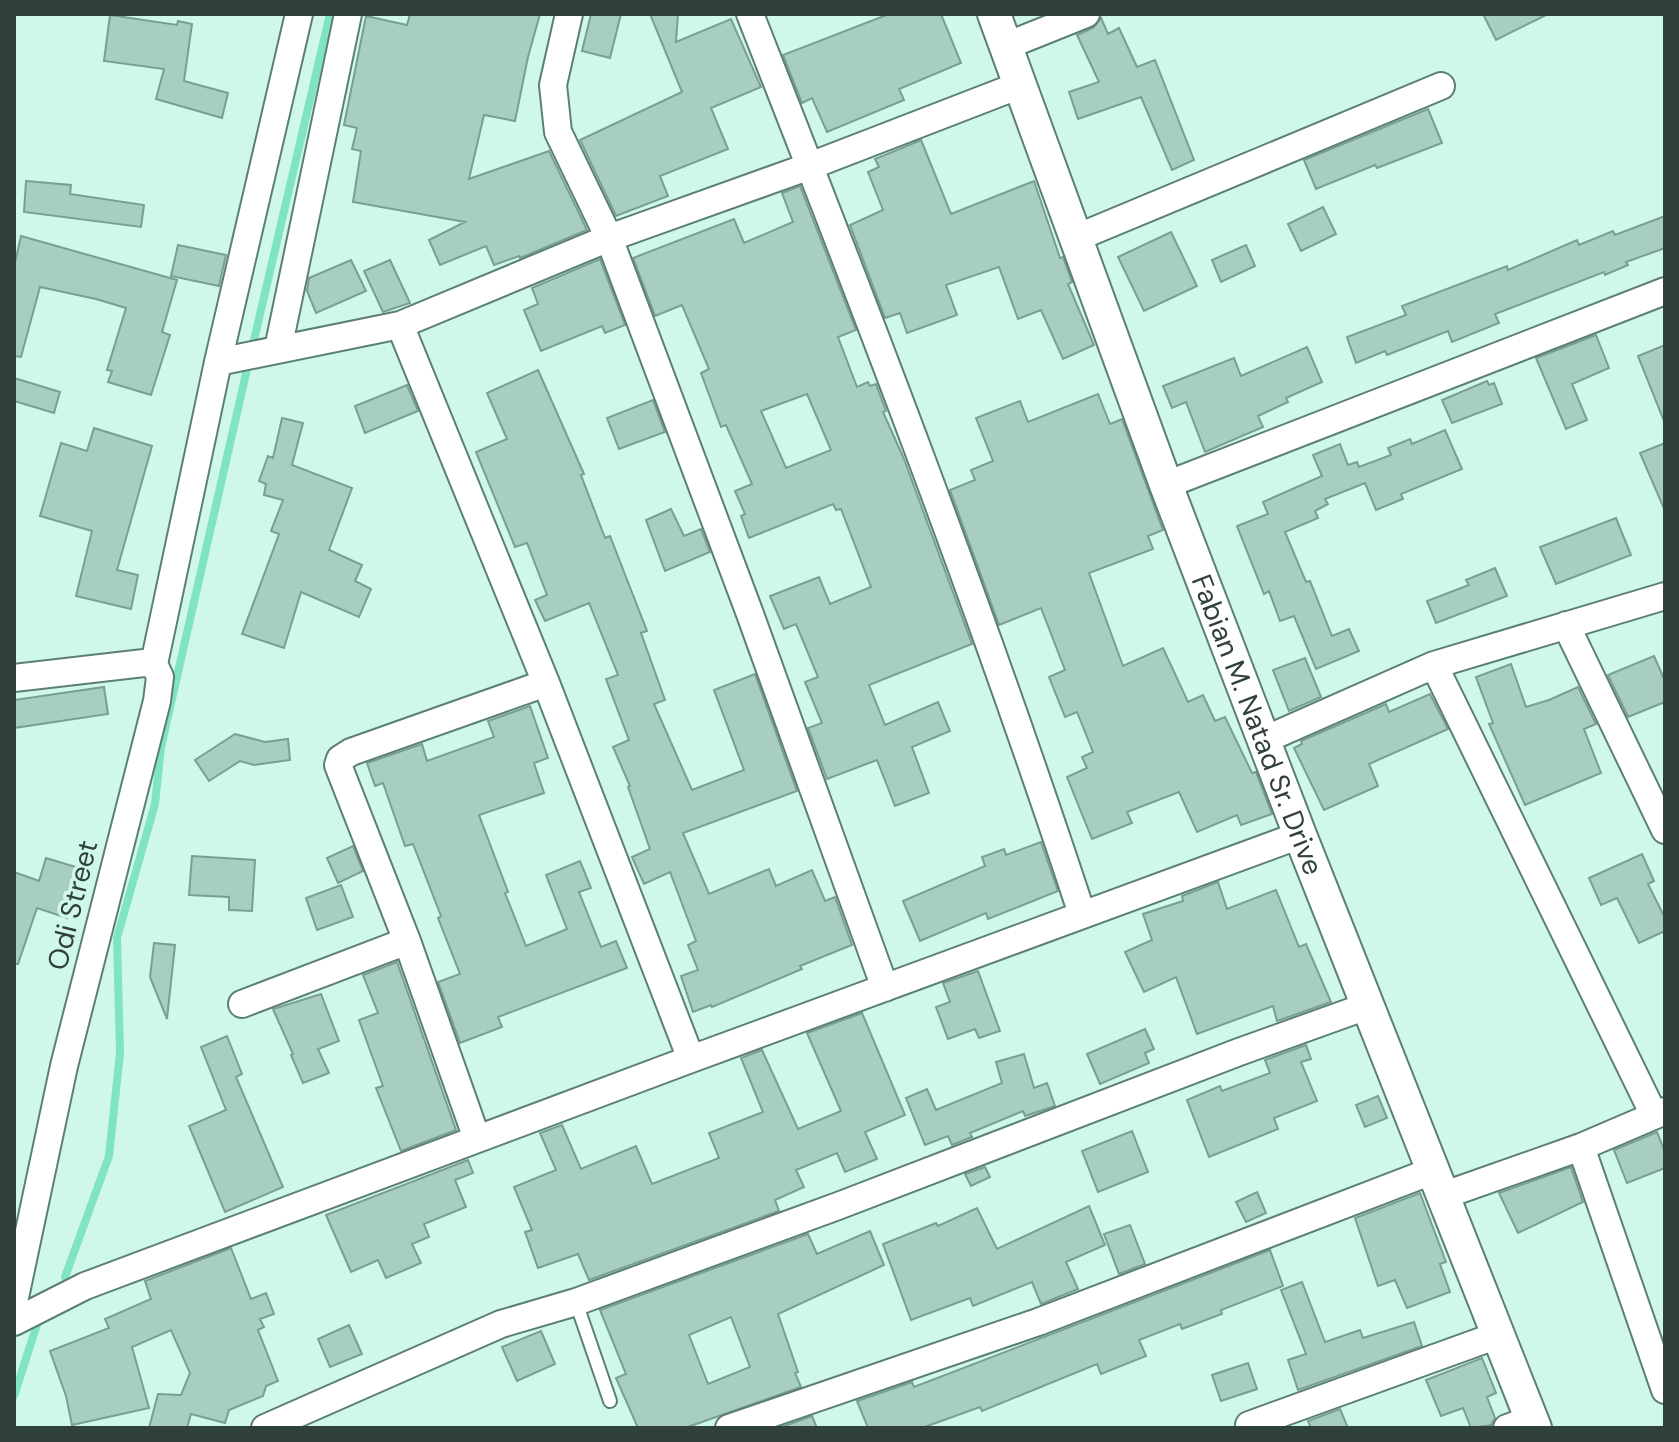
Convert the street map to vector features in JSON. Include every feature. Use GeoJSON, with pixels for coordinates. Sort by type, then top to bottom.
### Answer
{"type":"FeatureCollection","features":[{"type":"Feature","properties":{"kind":"street","name":"Odi Street"},"geometry":{"type":"LineString","coordinates":[[14,1302],[64,1066],[157,701],[160,677],[154,664],[218,362],[299,14]]}},
{"type":"Feature","properties":{"kind":"street"},"geometry":{"type":"LineString","coordinates":[[278,349],[348,14]]}},
{"type":"Feature","properties":{"kind":"street"},"geometry":{"type":"LineString","coordinates":[[569,14],[553,85],[558,132],[609,238],[750,614],[885,988]]}},
{"type":"Feature","properties":{"kind":"street"},"geometry":{"type":"LineString","coordinates":[[750,14],[1021,729],[1082,914]]}},
{"type":"Feature","properties":{"kind":"street","name":"Fabian M. Natad Sr. Drive"},"geometry":{"type":"LineString","coordinates":[[994,14],[1166,485],[1300,835],[1498,1335],[1525,1425]]}},
{"type":"Feature","properties":{"kind":"street"},"geometry":{"type":"LineString","coordinates":[[1006,46],[1086,14]]}},
{"type":"Feature","properties":{"kind":"street"},"geometry":{"type":"LineString","coordinates":[[218,362],[400,325],[609,238],[810,166],[1020,85]]}},
{"type":"Feature","properties":{"kind":"street"},"geometry":{"type":"LineString","coordinates":[[1076,238],[1441,86]]}},
{"type":"Feature","properties":{"kind":"street"},"geometry":{"type":"LineString","coordinates":[[1166,485],[1665,291]]}},
{"type":"Feature","properties":{"kind":"street"},"geometry":{"type":"LineString","coordinates":[[400,325],[546,683],[691,1059]]}},
{"type":"Feature","properties":{"kind":"street"},"geometry":{"type":"LineString","coordinates":[[1264,740],[1434,665],[1665,596]]}},
{"type":"Feature","properties":{"kind":"street"},"geometry":{"type":"LineString","coordinates":[[1566,625],[1665,830]]}},
{"type":"Feature","properties":{"kind":"street"},"geometry":{"type":"LineString","coordinates":[[14,678],[154,664]]}},
{"type":"Feature","properties":{"kind":"street"},"geometry":{"type":"LineString","coordinates":[[729,1428],[1437,1184],[1581,1147],[1660,1113],[1434,665]]}},
{"type":"Feature","properties":{"kind":"street"},"geometry":{"type":"LineString","coordinates":[[477,1139],[407,941],[339,771],[340,759],[351,752],[546,683]]}},
{"type":"Feature","properties":{"kind":"street"},"geometry":{"type":"LineString","coordinates":[[14,1322],[85,1286],[1300,835]]}},
{"type":"Feature","properties":{"kind":"street"},"geometry":{"type":"LineString","coordinates":[[242,1004],[407,941]]}},
{"type":"Feature","properties":{"kind":"street"},"geometry":{"type":"LineString","coordinates":[[265,1428],[501,1324],[576,1302],[838,1206],[1367,1006]]}},
{"type":"Feature","properties":{"kind":"street"},"geometry":{"type":"LineString","coordinates":[[1581,1147],[1665,1390]]}},
{"type":"Feature","properties":{"kind":"street"},"geometry":{"type":"LineString","coordinates":[[1249,1425],[1498,1335]]}},
{"type":"Feature","properties":{"kind":"lane"},"geometry":{"type":"LineString","coordinates":[[576,1302],[610,1401]]}},
{"type":"Feature","properties":{"kind":"building"},"geometry":{"type":"Polygon","coordinates":[[[410,14],[540,14],[515,121],[484,115],[469,179],[549,151],[587,230],[520,258],[494,265],[486,246],[440,265],[429,240],[465,222],[353,202],[361,151],[352,149],[357,128],[344,125],[366,16],[407,25],[410,14]]]}},
{"type":"Feature","properties":{"kind":"building"},"geometry":{"type":"Polygon","coordinates":[[[591,14],[621,14],[610,58],[582,51],[591,14]]]}},
{"type":"Feature","properties":{"kind":"building"},"geometry":{"type":"Polygon","coordinates":[[[650,14],[678,14],[676,42],[731,19],[761,87],[711,108],[728,149],[660,176],[668,196],[616,216],[580,140],[682,92],[650,14]]]}},
{"type":"Feature","properties":{"kind":"building"},"geometry":{"type":"Polygon","coordinates":[[[889,14],[941,14],[961,63],[899,89],[904,100],[827,132],[812,98],[802,103],[783,55],[889,14]]]}},
{"type":"Feature","properties":{"kind":"building"},"geometry":{"type":"Polygon","coordinates":[[[1483,14],[1548,14],[1496,40],[1483,14]]]}},
{"type":"Feature","properties":{"kind":"building"},"geometry":{"type":"Polygon","coordinates":[[[110,15],[177,25],[178,21],[192,24],[184,81],[228,93],[222,118],[156,99],[164,69],[104,61],[110,15]]]}},
{"type":"Feature","properties":{"kind":"building"},"geometry":{"type":"Polygon","coordinates":[[[1101,18],[1108,34],[1119,28],[1137,67],[1155,60],[1194,160],[1172,170],[1141,97],[1078,119],[1069,92],[1099,82],[1077,35],[1093,28],[1101,18]]]}},
{"type":"Feature","properties":{"kind":"building"},"geometry":{"type":"Polygon","coordinates":[[[1428,109],[1442,143],[1316,189],[1304,160],[1428,109]]]}},
{"type":"Feature","properties":{"kind":"building"},"geometry":{"type":"Polygon","coordinates":[[[921,140],[951,214],[1034,181],[1060,258],[1063,257],[1072,282],[1068,284],[1094,345],[1063,359],[1041,310],[1018,319],[999,267],[946,285],[957,315],[907,333],[900,313],[885,318],[850,225],[883,210],[868,172],[879,167],[875,159],[921,140]]]}},
{"type":"Feature","properties":{"kind":"building"},"geometry":{"type":"Polygon","coordinates":[[[26,181],[71,185],[70,194],[144,205],[141,227],[24,212],[26,181]]]}},
{"type":"Feature","properties":{"kind":"building"},"geometry":{"type":"Polygon","coordinates":[[[800,186],[856,330],[838,337],[857,387],[868,382],[870,386],[876,384],[886,411],[883,412],[904,459],[972,644],[869,685],[885,725],[938,702],[950,731],[912,747],[929,793],[895,806],[877,760],[827,779],[808,728],[822,723],[805,682],[818,677],[796,624],[784,629],[770,596],[819,577],[830,604],[871,587],[841,509],[836,510],[833,504],[749,538],[741,516],[745,514],[735,491],[752,484],[726,425],[721,427],[701,373],[709,369],[682,305],[655,316],[633,258],[734,219],[744,243],[793,222],[782,193],[800,186]],[[807,394],[761,411],[786,468],[831,450],[807,394]]]}},
{"type":"Feature","properties":{"kind":"building"},"geometry":{"type":"Polygon","coordinates":[[[1323,207],[1336,234],[1301,251],[1288,224],[1323,207]]]}},
{"type":"Feature","properties":{"kind":"building"},"geometry":{"type":"Polygon","coordinates":[[[1665,216],[1665,248],[1626,262],[1628,265],[1605,275],[1604,272],[1495,314],[1499,323],[1452,342],[1448,331],[1387,355],[1385,351],[1356,363],[1347,337],[1406,315],[1402,306],[1507,266],[1508,270],[1577,240],[1579,245],[1613,231],[1615,235],[1665,216]]]}},
{"type":"Feature","properties":{"kind":"building"},"geometry":{"type":"Polygon","coordinates":[[[1171,232],[1197,286],[1144,311],[1118,257],[1171,232]]]}},
{"type":"Feature","properties":{"kind":"building"},"geometry":{"type":"Polygon","coordinates":[[[21,236],[177,280],[162,332],[170,335],[151,395],[108,382],[112,371],[107,370],[126,308],[96,299],[40,287],[21,357],[14,356],[14,267],[21,236]]]}},
{"type":"Feature","properties":{"kind":"building"},"geometry":{"type":"Polygon","coordinates":[[[178,245],[226,255],[219,286],[171,276],[178,245]]]}},
{"type":"Feature","properties":{"kind":"building"},"geometry":{"type":"Polygon","coordinates":[[[1246,245],[1255,266],[1221,282],[1212,260],[1246,245]]]}},
{"type":"Feature","properties":{"kind":"building"},"geometry":{"type":"Polygon","coordinates":[[[600,259],[625,325],[605,333],[602,326],[541,351],[524,310],[538,304],[532,288],[600,259]]]}},
{"type":"Feature","properties":{"kind":"building"},"geometry":{"type":"Polygon","coordinates":[[[351,260],[366,291],[316,313],[307,291],[309,278],[351,260]]]}},
{"type":"Feature","properties":{"kind":"building"},"geometry":{"type":"Polygon","coordinates":[[[390,260],[410,303],[383,312],[364,271],[390,260]]]}},
{"type":"Feature","properties":{"kind":"building"},"geometry":{"type":"Polygon","coordinates":[[[1596,335],[1609,368],[1572,384],[1587,420],[1566,429],[1536,358],[1596,335]]]}},
{"type":"Feature","properties":{"kind":"building"},"geometry":{"type":"Polygon","coordinates":[[[1665,345],[1665,421],[1664,421],[1638,356],[1665,345]]]}},
{"type":"Feature","properties":{"kind":"building"},"geometry":{"type":"Polygon","coordinates":[[[1307,347],[1322,382],[1286,398],[1288,402],[1258,416],[1263,427],[1205,452],[1186,402],[1172,408],[1163,386],[1234,358],[1241,376],[1307,347]]]}},
{"type":"Feature","properties":{"kind":"building"},"geometry":{"type":"Polygon","coordinates":[[[538,370],[584,474],[581,475],[605,538],[610,536],[647,631],[641,633],[665,700],[654,704],[692,790],[744,770],[714,690],[755,674],[797,791],[683,833],[709,894],[769,869],[776,886],[812,870],[825,901],[835,897],[852,945],[712,1007],[693,1012],[681,976],[698,970],[688,945],[696,941],[670,872],[644,884],[632,857],[650,849],[630,786],[613,747],[629,740],[606,679],[618,675],[589,603],[545,621],[535,600],[547,595],[527,543],[515,547],[476,452],[507,439],[487,393],[538,370]]]}},
{"type":"Feature","properties":{"kind":"building"},"geometry":{"type":"Polygon","coordinates":[[[14,378],[60,392],[54,413],[14,401],[14,378]]]}},
{"type":"Feature","properties":{"kind":"building"},"geometry":{"type":"Polygon","coordinates":[[[1487,381],[1489,385],[1494,383],[1502,404],[1452,423],[1442,400],[1487,381]]]}},
{"type":"Feature","properties":{"kind":"building"},"geometry":{"type":"Polygon","coordinates":[[[407,385],[418,411],[365,433],[355,406],[407,385]]]}},
{"type":"Feature","properties":{"kind":"building"},"geometry":{"type":"Polygon","coordinates":[[[1098,394],[1110,424],[1122,419],[1163,530],[1148,536],[1153,549],[1089,573],[1123,666],[1163,648],[1188,702],[1203,695],[1215,721],[1225,717],[1252,773],[1256,772],[1272,814],[1241,825],[1237,815],[1197,832],[1179,792],[1127,812],[1132,823],[1092,839],[1067,777],[1087,768],[1082,757],[1093,752],[1077,712],[1065,717],[1049,677],[1065,670],[1041,608],[999,625],[950,490],[975,480],[971,470],[993,461],[976,418],[1020,401],[1028,422],[1098,394]]]}},
{"type":"Feature","properties":{"kind":"building"},"geometry":{"type":"Polygon","coordinates":[[[653,400],[665,432],[619,449],[607,418],[653,400]]]}},
{"type":"Feature","properties":{"kind":"building"},"geometry":{"type":"Polygon","coordinates":[[[282,418],[303,423],[292,465],[352,488],[329,550],[362,565],[355,581],[371,589],[359,617],[301,592],[284,648],[242,634],[279,534],[271,531],[283,500],[264,495],[266,484],[259,481],[268,456],[273,458],[282,418]]]}},
{"type":"Feature","properties":{"kind":"building"},"geometry":{"type":"Polygon","coordinates":[[[94,428],[152,446],[117,570],[138,575],[131,609],[76,596],[92,531],[40,516],[61,443],[87,451],[94,428]]]}},
{"type":"Feature","properties":{"kind":"building"},"geometry":{"type":"Polygon","coordinates":[[[1445,430],[1462,469],[1401,494],[1403,499],[1376,510],[1365,483],[1325,499],[1328,504],[1315,511],[1318,518],[1285,532],[1306,582],[1310,581],[1332,636],[1349,629],[1359,651],[1316,669],[1294,616],[1280,621],[1269,591],[1264,594],[1237,526],[1268,514],[1263,502],[1322,476],[1313,455],[1340,444],[1348,465],[1357,462],[1359,467],[1391,455],[1388,448],[1410,439],[1412,444],[1445,430]]]}},
{"type":"Feature","properties":{"kind":"building"},"geometry":{"type":"Polygon","coordinates":[[[1665,443],[1665,511],[1640,453],[1665,443]]]}},
{"type":"Feature","properties":{"kind":"building"},"geometry":{"type":"Polygon","coordinates":[[[671,509],[684,536],[701,529],[710,552],[665,571],[646,520],[671,509]]]}},
{"type":"Feature","properties":{"kind":"building"},"geometry":{"type":"Polygon","coordinates":[[[1616,518],[1631,555],[1556,584],[1540,547],[1616,518]]]}},
{"type":"Feature","properties":{"kind":"building"},"geometry":{"type":"Polygon","coordinates":[[[1495,568],[1507,596],[1436,623],[1427,601],[1469,585],[1466,580],[1495,568]]]}},
{"type":"Feature","properties":{"kind":"building"},"geometry":{"type":"Polygon","coordinates":[[[1654,656],[1665,681],[1665,702],[1628,717],[1608,675],[1654,656]]]}},
{"type":"Feature","properties":{"kind":"building"},"geometry":{"type":"Polygon","coordinates":[[[1305,658],[1321,697],[1289,711],[1273,670],[1305,658]]]}},
{"type":"Feature","properties":{"kind":"building"},"geometry":{"type":"Polygon","coordinates":[[[1511,664],[1526,707],[1578,687],[1596,724],[1584,729],[1601,773],[1525,805],[1489,724],[1493,723],[1476,677],[1511,664]]]}},
{"type":"Feature","properties":{"kind":"building"},"geometry":{"type":"Polygon","coordinates":[[[104,687],[108,714],[14,728],[14,700],[104,687]]]}},
{"type":"Feature","properties":{"kind":"building"},"geometry":{"type":"Polygon","coordinates":[[[1430,694],[1448,729],[1369,764],[1378,786],[1324,810],[1294,748],[1302,744],[1301,741],[1386,704],[1389,712],[1430,694]]]}},
{"type":"Feature","properties":{"kind":"building"},"geometry":{"type":"Polygon","coordinates":[[[530,706],[548,758],[534,763],[544,793],[479,815],[508,892],[505,893],[526,946],[567,929],[546,875],[580,861],[591,888],[579,892],[601,947],[616,941],[627,968],[498,1017],[502,1027],[460,1043],[438,982],[460,974],[438,918],[441,916],[413,844],[405,846],[383,783],[375,786],[367,763],[422,744],[427,761],[494,737],[488,721],[530,706]]]}},
{"type":"Feature","properties":{"kind":"building"},"geometry":{"type":"Polygon","coordinates":[[[235,734],[265,742],[288,739],[290,760],[254,765],[240,761],[209,781],[195,760],[235,734]]]}},
{"type":"Feature","properties":{"kind":"building"},"geometry":{"type":"Polygon","coordinates":[[[1041,842],[1058,891],[988,919],[986,913],[920,941],[903,901],[985,866],[982,857],[1004,849],[1006,855],[1041,842]]]}},
{"type":"Feature","properties":{"kind":"building"},"geometry":{"type":"Polygon","coordinates":[[[353,846],[363,871],[338,883],[327,858],[353,846]]]}},
{"type":"Feature","properties":{"kind":"building"},"geometry":{"type":"Polygon","coordinates":[[[1642,854],[1654,881],[1648,884],[1665,918],[1665,931],[1639,943],[1617,898],[1601,905],[1589,878],[1642,854]]]}},
{"type":"Feature","properties":{"kind":"building"},"geometry":{"type":"Polygon","coordinates":[[[192,856],[255,860],[252,911],[229,910],[229,897],[189,895],[192,856]]]}},
{"type":"Feature","properties":{"kind":"building"},"geometry":{"type":"Polygon","coordinates":[[[46,858],[82,869],[67,918],[37,908],[18,964],[14,964],[14,872],[39,881],[46,858]]]}},
{"type":"Feature","properties":{"kind":"building"},"geometry":{"type":"Polygon","coordinates":[[[1218,882],[1227,909],[1276,890],[1299,947],[1306,944],[1331,1002],[1277,1021],[1273,1006],[1197,1034],[1176,977],[1144,992],[1125,952],[1152,940],[1143,914],[1183,901],[1182,896],[1218,882]]]}},
{"type":"Feature","properties":{"kind":"building"},"geometry":{"type":"Polygon","coordinates":[[[341,885],[353,917],[317,930],[306,898],[341,885]]]}},
{"type":"Feature","properties":{"kind":"building"},"geometry":{"type":"Polygon","coordinates":[[[154,943],[175,945],[167,1019],[150,977],[154,943]]]}},
{"type":"Feature","properties":{"kind":"building"},"geometry":{"type":"Polygon","coordinates":[[[397,962],[456,1130],[401,1151],[376,1088],[383,1086],[359,1020],[378,1013],[363,975],[397,962]]]}},
{"type":"Feature","properties":{"kind":"building"},"geometry":{"type":"Polygon","coordinates":[[[978,971],[1000,1031],[979,1038],[975,1029],[948,1039],[936,1007],[950,1002],[943,983],[978,971]]]}},
{"type":"Feature","properties":{"kind":"building"},"geometry":{"type":"Polygon","coordinates":[[[321,994],[339,1041],[318,1049],[329,1073],[303,1083],[273,1009],[321,994]]]}},
{"type":"Feature","properties":{"kind":"building"},"geometry":{"type":"Polygon","coordinates":[[[862,1013],[905,1115],[865,1132],[877,1159],[845,1172],[837,1153],[796,1170],[804,1187],[775,1200],[779,1211],[589,1280],[578,1254],[538,1268],[525,1232],[532,1230],[514,1187],[556,1170],[540,1133],[562,1125],[581,1169],[636,1146],[652,1184],[719,1158],[709,1133],[763,1112],[741,1058],[762,1050],[798,1129],[841,1111],[807,1033],[862,1013]]]}},
{"type":"Feature","properties":{"kind":"building"},"geometry":{"type":"Polygon","coordinates":[[[1145,1029],[1154,1049],[1145,1053],[1149,1063],[1100,1084],[1087,1054],[1145,1029]]]}},
{"type":"Feature","properties":{"kind":"building"},"geometry":{"type":"Polygon","coordinates":[[[227,1036],[242,1074],[236,1077],[283,1187],[225,1212],[189,1126],[226,1110],[201,1047],[227,1036]]]}},
{"type":"Feature","properties":{"kind":"building"},"geometry":{"type":"Polygon","coordinates":[[[1306,1045],[1311,1059],[1301,1062],[1317,1101],[1274,1118],[1278,1129],[1209,1157],[1187,1100],[1220,1086],[1222,1091],[1270,1073],[1265,1060],[1306,1045]]]}},
{"type":"Feature","properties":{"kind":"building"},"geometry":{"type":"Polygon","coordinates":[[[1024,1054],[1034,1088],[1047,1083],[1055,1106],[1025,1116],[1023,1111],[970,1133],[972,1137],[952,1145],[948,1136],[925,1145],[906,1098],[927,1089],[936,1110],[1002,1083],[996,1062],[1024,1054]]]}},
{"type":"Feature","properties":{"kind":"building"},"geometry":{"type":"Polygon","coordinates":[[[1378,1096],[1387,1118],[1365,1127],[1356,1105],[1378,1096]]]}},
{"type":"Feature","properties":{"kind":"building"},"geometry":{"type":"Polygon","coordinates":[[[1132,1131],[1148,1172],[1098,1192],[1082,1151],[1132,1131]]]}},
{"type":"Feature","properties":{"kind":"building"},"geometry":{"type":"Polygon","coordinates":[[[1657,1132],[1665,1152],[1665,1168],[1627,1183],[1614,1150],[1657,1132]]]}},
{"type":"Feature","properties":{"kind":"building"},"geometry":{"type":"Polygon","coordinates":[[[468,1160],[473,1173],[455,1180],[466,1207],[424,1224],[429,1237],[412,1244],[421,1263],[386,1278],[378,1260],[351,1272],[326,1215],[468,1160]]]}},
{"type":"Feature","properties":{"kind":"building"},"geometry":{"type":"Polygon","coordinates":[[[985,1167],[990,1177],[971,1186],[965,1174],[985,1167]]]}},
{"type":"Feature","properties":{"kind":"building"},"geometry":{"type":"Polygon","coordinates":[[[1571,1167],[1583,1202],[1518,1233],[1499,1193],[1571,1167]]]}},
{"type":"Feature","properties":{"kind":"building"},"geometry":{"type":"Polygon","coordinates":[[[1257,1192],[1266,1213],[1246,1222],[1236,1202],[1257,1192]]]}},
{"type":"Feature","properties":{"kind":"building"},"geometry":{"type":"Polygon","coordinates":[[[1420,1193],[1446,1262],[1440,1264],[1450,1292],[1407,1308],[1395,1280],[1378,1286],[1355,1218],[1420,1193]]]}},
{"type":"Feature","properties":{"kind":"building"},"geometry":{"type":"Polygon","coordinates":[[[1089,1206],[1105,1245],[1066,1262],[1078,1289],[1041,1304],[1032,1282],[973,1306],[970,1298],[911,1320],[883,1244],[936,1223],[938,1226],[977,1208],[997,1249],[1089,1206]]]}},
{"type":"Feature","properties":{"kind":"building"},"geometry":{"type":"Polygon","coordinates":[[[1130,1225],[1145,1264],[1119,1274],[1104,1234],[1130,1225]]]}},
{"type":"Feature","properties":{"kind":"building"},"geometry":{"type":"Polygon","coordinates":[[[870,1231],[884,1265],[778,1314],[801,1387],[685,1428],[638,1428],[616,1378],[626,1374],[600,1310],[808,1234],[817,1254],[870,1231]],[[731,1317],[689,1335],[708,1384],[750,1367],[731,1317]]]}},
{"type":"Feature","properties":{"kind":"building"},"geometry":{"type":"Polygon","coordinates":[[[231,1248],[251,1299],[266,1293],[274,1314],[260,1319],[264,1327],[258,1330],[278,1381],[266,1386],[263,1396],[229,1410],[225,1423],[191,1414],[187,1428],[149,1428],[158,1394],[181,1395],[190,1373],[171,1330],[132,1347],[149,1408],[72,1425],[66,1396],[50,1351],[109,1328],[105,1319],[151,1299],[145,1281],[231,1248]]]}},
{"type":"Feature","properties":{"kind":"building"},"geometry":{"type":"Polygon","coordinates":[[[1270,1250],[1283,1286],[1182,1329],[1180,1324],[1139,1340],[1146,1356],[1101,1374],[1097,1364],[982,1411],[980,1407],[922,1428],[868,1428],[857,1401],[912,1382],[914,1387],[1270,1250]]]}},
{"type":"Feature","properties":{"kind":"building"},"geometry":{"type":"Polygon","coordinates":[[[1302,1282],[1325,1342],[1360,1330],[1363,1338],[1414,1322],[1422,1346],[1298,1390],[1288,1360],[1306,1354],[1281,1290],[1302,1282]]]}},
{"type":"Feature","properties":{"kind":"building"},"geometry":{"type":"Polygon","coordinates":[[[349,1325],[362,1354],[330,1367],[318,1339],[349,1325]]]}},
{"type":"Feature","properties":{"kind":"building"},"geometry":{"type":"Polygon","coordinates":[[[541,1331],[555,1364],[517,1381],[502,1347],[541,1331]]]}},
{"type":"Feature","properties":{"kind":"building"},"geometry":{"type":"Polygon","coordinates":[[[1482,1358],[1496,1393],[1487,1397],[1495,1418],[1491,1425],[1471,1428],[1463,1408],[1441,1416],[1426,1380],[1482,1358]]]}},
{"type":"Feature","properties":{"kind":"building"},"geometry":{"type":"Polygon","coordinates":[[[1248,1363],[1257,1389],[1221,1401],[1212,1375],[1248,1363]]]}},
{"type":"Feature","properties":{"kind":"building"},"geometry":{"type":"Polygon","coordinates":[[[1340,1409],[1348,1428],[1311,1428],[1308,1421],[1340,1409]]]}},
{"type":"Feature","properties":{"kind":"building"},"geometry":{"type":"Polygon","coordinates":[[[812,1416],[817,1428],[779,1428],[812,1416]]]}},
{"type":"Feature","properties":{"kind":"waterway"},"geometry":{"type":"LineString","coordinates":[[254,340],[330,14]]}},
{"type":"Feature","properties":{"kind":"waterway"},"geometry":{"type":"LineString","coordinates":[[65,1277],[109,1156],[120,1053],[117,938],[155,804],[161,747],[247,369]]}},
{"type":"Feature","properties":{"kind":"waterway"},"geometry":{"type":"LineString","coordinates":[[14,1396],[40,1315]]}}]}
